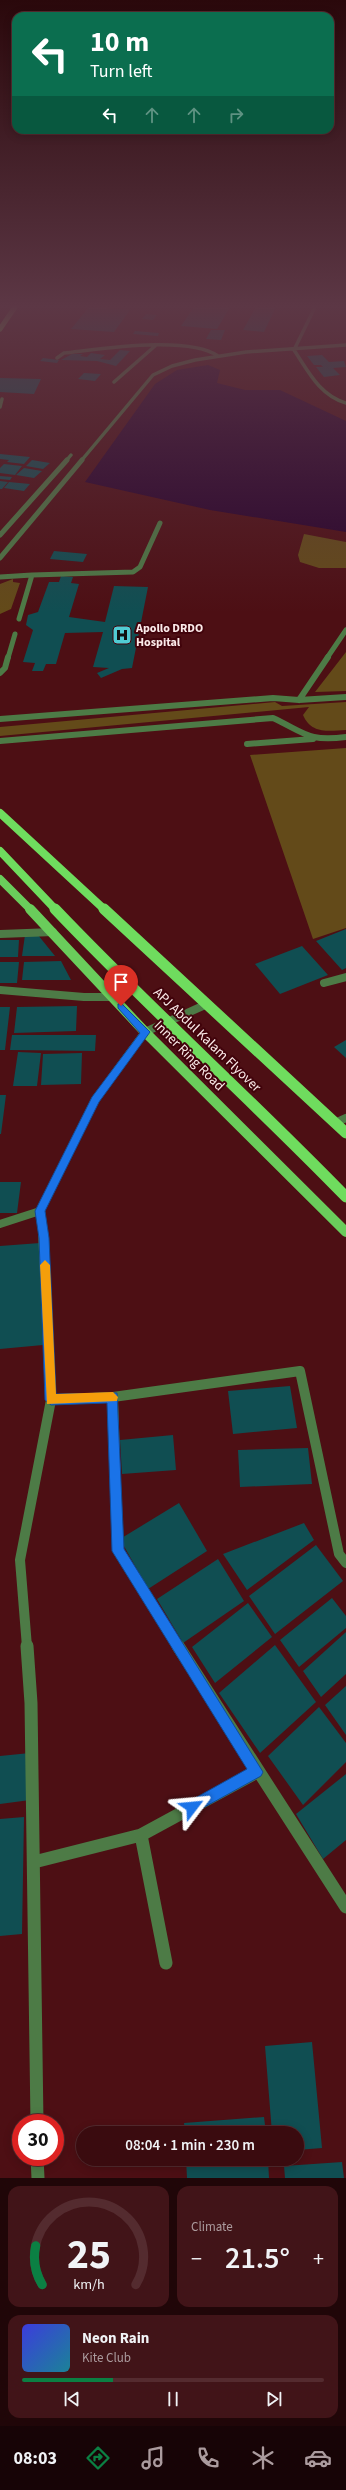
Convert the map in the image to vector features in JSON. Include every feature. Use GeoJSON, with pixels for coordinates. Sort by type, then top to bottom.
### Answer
{"type":"FeatureCollection","features":[{"type":"Feature","properties":{"kind":"highway"},"geometry":{"type":"LineString","coordinates":[[0,813],[205,1005],[346,1133]]}},
{"type":"Feature","properties":{"kind":"highway","name":"APJ Abdul Kalam Flyover"},"geometry":{"type":"LineString","coordinates":[[0,851],[108,965],[282,1131],[346,1196]]}},
{"type":"Feature","properties":{"kind":"main road","name":"Inner Ring Road"},"geometry":{"type":"LineString","coordinates":[[0,879],[53,932],[145,1032],[346,1232]]}},
{"type":"Feature","properties":{"kind":"street"},"geometry":{"type":"LineString","coordinates":[[0,558],[125,409]]}},
{"type":"Feature","properties":{"kind":"street"},"geometry":{"type":"LineString","coordinates":[[0,535],[71,455]]}},
{"type":"Feature","properties":{"kind":"street"},"geometry":{"type":"LineString","coordinates":[[0,578],[32,575],[132,572],[140,567],[160,523]]}},
{"type":"Feature","properties":{"kind":"street"},"geometry":{"type":"LineString","coordinates":[[19,618],[32,575]]}},
{"type":"Feature","properties":{"kind":"street"},"geometry":{"type":"LineString","coordinates":[[299,700],[346,630]]}},
{"type":"Feature","properties":{"kind":"street"},"geometry":{"type":"LineString","coordinates":[[0,673],[4,668],[15,634]]}},
{"type":"Feature","properties":{"kind":"street"},"geometry":{"type":"LineString","coordinates":[[0,719],[273,698],[299,700],[346,697]]}},
{"type":"Feature","properties":{"kind":"street"},"geometry":{"type":"LineString","coordinates":[[0,741],[273,718],[290,725],[300,733],[317,739]]}},
{"type":"Feature","properties":{"kind":"street"},"geometry":{"type":"LineString","coordinates":[[247,744],[346,737]]}},
{"type":"Feature","properties":{"kind":"street"},"geometry":{"type":"LineString","coordinates":[[0,934],[53,932]]}},
{"type":"Feature","properties":{"kind":"street"},"geometry":{"type":"LineString","coordinates":[[324,983],[346,977]]}},
{"type":"Feature","properties":{"kind":"street"},"geometry":{"type":"LineString","coordinates":[[0,990],[84,997],[113,997]]}},
{"type":"Feature","properties":{"kind":"street"},"geometry":{"type":"LineString","coordinates":[[37,2114],[31,1704],[20,1560],[51,1400],[44,1238],[40,1211],[95,1100],[145,1032],[205,1005]]}},
{"type":"Feature","properties":{"kind":"street"},"geometry":{"type":"LineString","coordinates":[[335,1123],[346,1118]]}},
{"type":"Feature","properties":{"kind":"street"},"geometry":{"type":"LineString","coordinates":[[0,1224],[40,1211]]}},
{"type":"Feature","properties":{"kind":"street"},"geometry":{"type":"LineString","coordinates":[[51,1400],[113,1397],[300,1371],[344,1555]]}},
{"type":"Feature","properties":{"kind":"street"},"geometry":{"type":"LineString","coordinates":[[113,1397],[118,1551],[257,1772],[346,1907]]}},
{"type":"Feature","properties":{"kind":"street"},"geometry":{"type":"LineString","coordinates":[[34,1862],[141,1835],[257,1772]]}},
{"type":"Feature","properties":{"kind":"street"},"geometry":{"type":"LineString","coordinates":[[141,1835],[166,1963]]}},
{"type":"Feature","properties":{"kind":"street"},"geometry":{"type":"LineString","coordinates":[[37,2166],[38,2178]]}},
{"type":"Feature","properties":{"kind":"shaded area"},"geometry":{"type":"Polygon","coordinates":[[[137,409],[320,409],[346,421],[346,532],[210,510],[85,482],[137,409]]]}},
{"type":"Feature","properties":{"kind":"shaded area"},"geometry":{"type":"Polygon","coordinates":[[[304,534],[346,542],[346,568],[319,568],[300,562],[298,555],[304,534]]]}},
{"type":"Feature","properties":{"kind":"shaded area"},"geometry":{"type":"Polygon","coordinates":[[[13,579],[13,582],[20,583],[11,609],[0,614],[0,584],[13,579]]]}},
{"type":"Feature","properties":{"kind":"shaded area"},"geometry":{"type":"Polygon","coordinates":[[[346,652],[346,691],[315,692],[346,652]]]}},
{"type":"Feature","properties":{"kind":"shaded area"},"geometry":{"type":"Polygon","coordinates":[[[275,702],[282,706],[346,702],[346,730],[327,731],[311,726],[303,715],[309,707],[0,736],[0,727],[275,702]]]}},
{"type":"Feature","properties":{"kind":"shaded area"},"geometry":{"type":"Polygon","coordinates":[[[346,748],[346,928],[313,939],[250,755],[346,748]]]}},
{"type":"Feature","properties":{"kind":"building"},"geometry":{"type":"Polygon","coordinates":[[[0,454],[30,457],[24,464],[7,462],[9,460],[0,459],[0,454]]]}},
{"type":"Feature","properties":{"kind":"building"},"geometry":{"type":"Polygon","coordinates":[[[32,460],[50,463],[43,469],[26,466],[32,460]]]}},
{"type":"Feature","properties":{"kind":"building"},"geometry":{"type":"Polygon","coordinates":[[[4,464],[22,466],[15,475],[0,473],[0,468],[4,464]]]}},
{"type":"Feature","properties":{"kind":"building"},"geometry":{"type":"Polygon","coordinates":[[[24,468],[42,471],[34,478],[16,475],[24,468]]]}},
{"type":"Feature","properties":{"kind":"building"},"geometry":{"type":"Polygon","coordinates":[[[0,476],[12,477],[10,480],[0,479],[0,476]]]}},
{"type":"Feature","properties":{"kind":"building"},"geometry":{"type":"Polygon","coordinates":[[[0,481],[8,482],[2,489],[0,489],[0,481]]]}},
{"type":"Feature","properties":{"kind":"building"},"geometry":{"type":"Polygon","coordinates":[[[9,482],[30,484],[24,491],[4,488],[9,482]]]}},
{"type":"Feature","properties":{"kind":"building"},"geometry":{"type":"Polygon","coordinates":[[[54,551],[87,554],[83,562],[50,559],[54,551]]]}},
{"type":"Feature","properties":{"kind":"building"},"geometry":{"type":"Polygon","coordinates":[[[61,576],[73,577],[71,583],[79,584],[69,617],[105,622],[114,586],[148,587],[132,668],[122,669],[101,678],[97,673],[109,668],[93,667],[103,632],[65,633],[56,664],[46,664],[43,671],[32,671],[35,663],[23,662],[33,630],[26,625],[28,615],[38,612],[49,582],[59,582],[61,576]]]}},
{"type":"Feature","properties":{"kind":"building"},"geometry":{"type":"Polygon","coordinates":[[[346,929],[346,968],[342,970],[316,941],[346,929]]]}},
{"type":"Feature","properties":{"kind":"building"},"geometry":{"type":"Polygon","coordinates":[[[25,935],[38,935],[55,956],[22,956],[25,935]]]}},
{"type":"Feature","properties":{"kind":"building"},"geometry":{"type":"Polygon","coordinates":[[[0,940],[19,940],[18,957],[0,957],[0,940]]]}},
{"type":"Feature","properties":{"kind":"building"},"geometry":{"type":"Polygon","coordinates":[[[302,946],[328,975],[280,994],[255,964],[302,946]]]}},
{"type":"Feature","properties":{"kind":"building"},"geometry":{"type":"Polygon","coordinates":[[[61,961],[71,980],[22,980],[24,962],[61,961]]]}},
{"type":"Feature","properties":{"kind":"building"},"geometry":{"type":"Polygon","coordinates":[[[0,962],[19,962],[17,983],[0,983],[0,962]]]}},
{"type":"Feature","properties":{"kind":"building"},"geometry":{"type":"Polygon","coordinates":[[[77,1006],[76,1031],[14,1033],[17,1007],[77,1006]]]}},
{"type":"Feature","properties":{"kind":"building"},"geometry":{"type":"Polygon","coordinates":[[[0,1007],[10,1007],[5,1050],[0,1050],[0,1007]]]}},
{"type":"Feature","properties":{"kind":"building"},"geometry":{"type":"Polygon","coordinates":[[[12,1035],[96,1035],[95,1051],[10,1050],[12,1035]]]}},
{"type":"Feature","properties":{"kind":"building"},"geometry":{"type":"Polygon","coordinates":[[[346,1040],[346,1058],[334,1047],[346,1040]]]}},
{"type":"Feature","properties":{"kind":"building"},"geometry":{"type":"Polygon","coordinates":[[[18,1052],[41,1053],[37,1086],[13,1086],[18,1052]]]}},
{"type":"Feature","properties":{"kind":"building"},"geometry":{"type":"Polygon","coordinates":[[[82,1053],[81,1084],[41,1085],[43,1054],[82,1053]]]}},
{"type":"Feature","properties":{"kind":"building"},"geometry":{"type":"Polygon","coordinates":[[[0,1095],[6,1095],[1,1134],[0,1134],[0,1095]]]}},
{"type":"Feature","properties":{"kind":"building"},"geometry":{"type":"Polygon","coordinates":[[[0,1182],[21,1182],[17,1213],[0,1213],[0,1182]]]}},
{"type":"Feature","properties":{"kind":"building"},"geometry":{"type":"Polygon","coordinates":[[[40,1243],[43,1345],[0,1349],[0,1246],[40,1243]]]}},
{"type":"Feature","properties":{"kind":"building"},"geometry":{"type":"Polygon","coordinates":[[[290,1386],[297,1428],[233,1434],[228,1391],[290,1386]]]}},
{"type":"Feature","properties":{"kind":"building"},"geometry":{"type":"Polygon","coordinates":[[[173,1435],[176,1470],[122,1474],[120,1440],[173,1435]]]}},
{"type":"Feature","properties":{"kind":"building"},"geometry":{"type":"Polygon","coordinates":[[[308,1448],[312,1484],[240,1487],[238,1450],[308,1448]]]}},
{"type":"Feature","properties":{"kind":"building"},"geometry":{"type":"Polygon","coordinates":[[[179,1503],[207,1551],[148,1589],[120,1539],[179,1503]]]}},
{"type":"Feature","properties":{"kind":"building"},"geometry":{"type":"Polygon","coordinates":[[[304,1523],[314,1540],[247,1590],[223,1554],[304,1523]]]}},
{"type":"Feature","properties":{"kind":"building"},"geometry":{"type":"Polygon","coordinates":[[[316,1545],[343,1581],[275,1634],[249,1596],[316,1545]]]}},
{"type":"Feature","properties":{"kind":"building"},"geometry":{"type":"Polygon","coordinates":[[[218,1559],[244,1601],[183,1643],[157,1599],[218,1559]]]}},
{"type":"Feature","properties":{"kind":"building"},"geometry":{"type":"Polygon","coordinates":[[[332,1598],[346,1616],[346,1628],[299,1667],[280,1640],[332,1598]]]}},
{"type":"Feature","properties":{"kind":"building"},"geometry":{"type":"Polygon","coordinates":[[[248,1603],[272,1637],[215,1683],[192,1647],[248,1603]]]}},
{"type":"Feature","properties":{"kind":"building"},"geometry":{"type":"Polygon","coordinates":[[[346,1632],[346,1674],[321,1697],[303,1671],[346,1632]]]}},
{"type":"Feature","properties":{"kind":"building"},"geometry":{"type":"Polygon","coordinates":[[[275,1645],[316,1702],[260,1753],[219,1693],[275,1645]]]}},
{"type":"Feature","properties":{"kind":"building"},"geometry":{"type":"Polygon","coordinates":[[[346,1686],[346,1735],[325,1705],[346,1686]]]}},
{"type":"Feature","properties":{"kind":"building"},"geometry":{"type":"Polygon","coordinates":[[[319,1707],[346,1743],[346,1762],[303,1805],[268,1756],[319,1707]]]}},
{"type":"Feature","properties":{"kind":"building"},"geometry":{"type":"Polygon","coordinates":[[[30,1753],[30,1800],[0,1804],[0,1756],[30,1753]]]}},
{"type":"Feature","properties":{"kind":"building"},"geometry":{"type":"Polygon","coordinates":[[[346,1774],[346,1840],[323,1859],[296,1814],[346,1774]]]}},
{"type":"Feature","properties":{"kind":"building"},"geometry":{"type":"Polygon","coordinates":[[[24,1817],[22,1934],[0,1936],[0,1819],[24,1817]]]}},
{"type":"Feature","properties":{"kind":"building"},"geometry":{"type":"Polygon","coordinates":[[[312,2042],[322,2148],[304,2149],[304,2126],[271,2126],[265,2046],[312,2042]]]}},
{"type":"Feature","properties":{"kind":"building"},"geometry":{"type":"Polygon","coordinates":[[[264,2117],[265,2126],[184,2126],[184,2123],[264,2117]]]}},
{"type":"Feature","properties":{"kind":"building"},"geometry":{"type":"Polygon","coordinates":[[[342,2162],[344,2178],[285,2178],[284,2166],[304,2166],[304,2165],[342,2162]]]}},
{"type":"Feature","properties":{"kind":"building"},"geometry":{"type":"Polygon","coordinates":[[[186,2166],[268,2166],[269,2178],[187,2178],[186,2166]]]}},
{"type":"Feature","properties":{"kind":"slow traffic"},"geometry":{"type":"LineString","coordinates":[[45,1265],[51,1400],[113,1397]]}},
{"type":"Feature","properties":{"kind":"place","name":"Apollo DRDO Hospital"},"geometry":{"type":"Point","coordinates":[122,635]}},
{"type":"Feature","properties":{"kind":"route"},"geometry":{"type":"LineString","coordinates":[[121,1006],[145,1032],[95,1100],[40,1211],[44,1238],[51,1400],[113,1397],[118,1551],[257,1772],[192,1807]]}}]}
